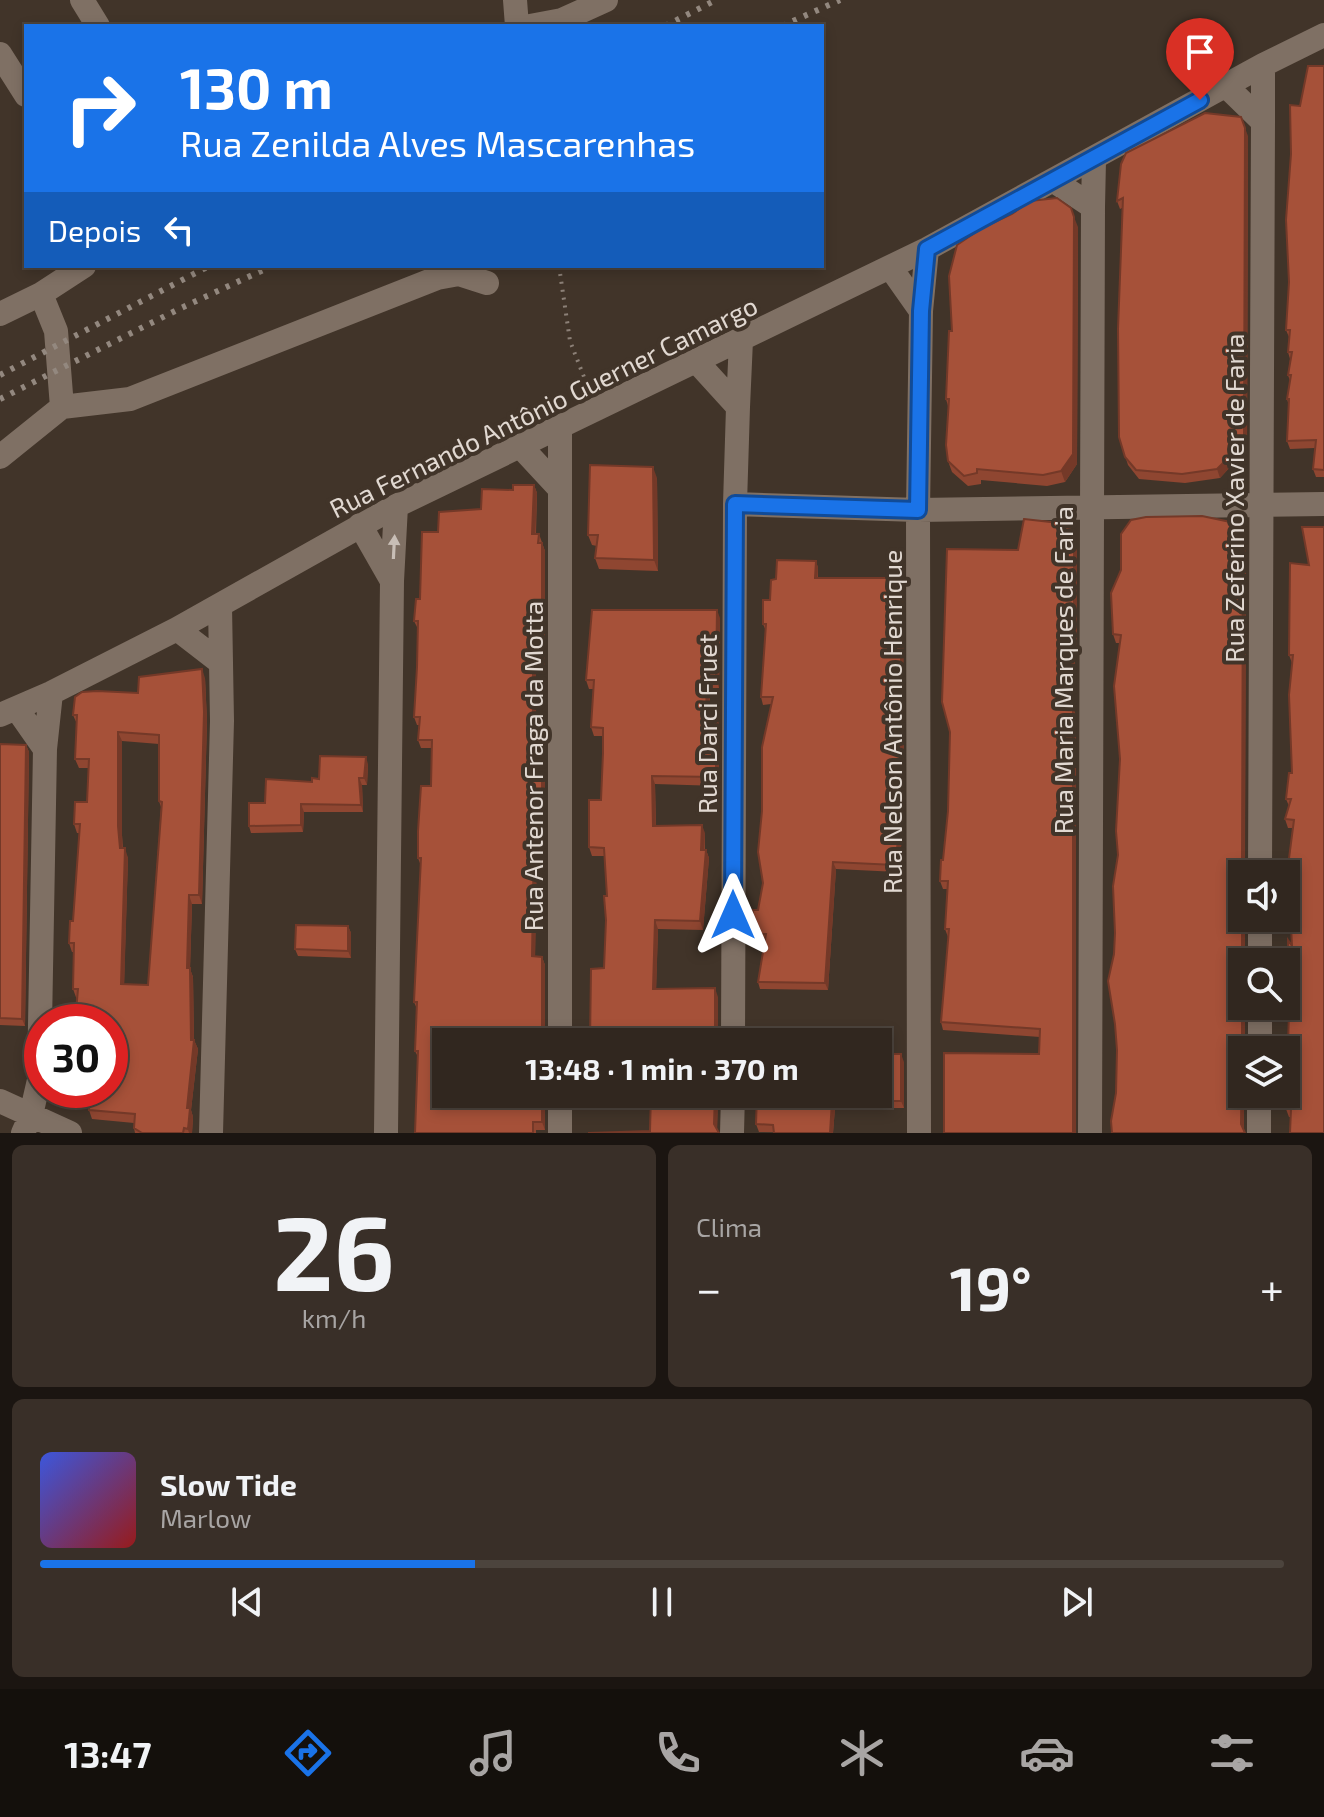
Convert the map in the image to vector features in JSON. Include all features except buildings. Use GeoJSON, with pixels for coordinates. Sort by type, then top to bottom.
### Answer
{"type":"FeatureCollection","features":[{"type":"Feature","properties":{"kind":"street"},"geometry":{"type":"LineString","coordinates":[[82,0],[97,24]]}},
{"type":"Feature","properties":{"kind":"street"},"geometry":{"type":"LineString","coordinates":[[515,0],[517,24]]}},
{"type":"Feature","properties":{"kind":"street"},"geometry":{"type":"LineString","coordinates":[[541,24],[562,20],[606,0]]}},
{"type":"Feature","properties":{"kind":"street","name":"Rua Fernando Antônio Guerner Camargo"},"geometry":{"type":"LineString","coordinates":[[8,712],[177,629],[396,506],[927,249],[1263,65],[1324,35]]}},
{"type":"Feature","properties":{"kind":"street"},"geometry":{"type":"LineString","coordinates":[[0,54],[24,92]]}},
{"type":"Feature","properties":{"kind":"street","name":"Rua Zeferino Xavier de Faria"},"geometry":{"type":"LineString","coordinates":[[1260,860],[1263,65]]}},
{"type":"Feature","properties":{"kind":"street"},"geometry":{"type":"LineString","coordinates":[[1226,86],[1263,122]]}},
{"type":"Feature","properties":{"kind":"street","name":"Rua Maria Marques de Faria"},"geometry":{"type":"LineString","coordinates":[[1090,1133],[1090,506],[1094,160]]}},
{"type":"Feature","properties":{"kind":"street"},"geometry":{"type":"LineString","coordinates":[[1054,181],[1093,207]]}},
{"type":"Feature","properties":{"kind":"street","name":"Rua Nelson Antônio Henrique"},"geometry":{"type":"LineString","coordinates":[[919,1133],[918,510],[921,311],[927,249]]}},
{"type":"Feature","properties":{"kind":"street"},"geometry":{"type":"LineString","coordinates":[[890,267],[921,311]]}},
{"type":"Feature","properties":{"kind":"street"},"geometry":{"type":"LineString","coordinates":[[0,314],[41,294],[81,268]]}},
{"type":"Feature","properties":{"kind":"street"},"geometry":{"type":"LineString","coordinates":[[0,457],[62,407],[130,399],[437,278],[459,274],[487,283]]}},
{"type":"Feature","properties":{"kind":"street"},"geometry":{"type":"LineString","coordinates":[[41,294],[56,331],[62,407]]}},
{"type":"Feature","properties":{"kind":"street","name":"Rua Darci Fruet"},"geometry":{"type":"LineString","coordinates":[[733,1028],[735,504],[741,340]]}},
{"type":"Feature","properties":{"kind":"street"},"geometry":{"type":"LineString","coordinates":[[697,362],[738,407]]}},
{"type":"Feature","properties":{"kind":"street","name":"Rua Antenor Fraga da Motta"},"geometry":{"type":"LineString","coordinates":[[560,428],[560,1028]]}},
{"type":"Feature","properties":{"kind":"street"},"geometry":{"type":"LineString","coordinates":[[521,447],[560,489]]}},
{"type":"Feature","properties":{"kind":"street"},"geometry":{"type":"LineString","coordinates":[[735,504],[918,510],[1324,504]]}},
{"type":"Feature","properties":{"kind":"street"},"geometry":{"type":"LineString","coordinates":[[386,1133],[392,581],[396,506]]}},
{"type":"Feature","properties":{"kind":"street"},"geometry":{"type":"LineString","coordinates":[[360,525],[392,581]]}},
{"type":"Feature","properties":{"kind":"street"},"geometry":{"type":"LineString","coordinates":[[211,1133],[222,721],[220,606]]}},
{"type":"Feature","properties":{"kind":"street"},"geometry":{"type":"LineString","coordinates":[[177,629],[221,663]]}},
{"type":"Feature","properties":{"kind":"street"},"geometry":{"type":"LineString","coordinates":[[27,1124],[39,1080],[45,749],[51,693]]}},
{"type":"Feature","properties":{"kind":"street"},"geometry":{"type":"LineString","coordinates":[[8,712],[45,749]]}},
{"type":"Feature","properties":{"kind":"street"},"geometry":{"type":"LineString","coordinates":[[0,1101],[27,1124],[70,1133]]}},
{"type":"Feature","properties":{"kind":"street"},"geometry":{"type":"LineString","coordinates":[[560,1108],[560,1133]]}},
{"type":"Feature","properties":{"kind":"street"},"geometry":{"type":"LineString","coordinates":[[732,1133],[733,1108]]}},
{"type":"Feature","properties":{"kind":"street"},"geometry":{"type":"LineString","coordinates":[[1259,1108],[1259,1133]]}},
{"type":"Feature","properties":{"kind":"path"},"geometry":{"type":"LineString","coordinates":[[560,268],[570,341],[597,411]]}},
{"type":"Feature","properties":{"kind":"railway"},"geometry":{"type":"LineString","coordinates":[[669,24],[716,0]]}},
{"type":"Feature","properties":{"kind":"railway"},"geometry":{"type":"LineString","coordinates":[[786,24],[840,0]]}},
{"type":"Feature","properties":{"kind":"railway"},"geometry":{"type":"LineString","coordinates":[[0,375],[205,268]]}},
{"type":"Feature","properties":{"kind":"railway"},"geometry":{"type":"LineString","coordinates":[[0,399],[268,268]]}},
{"type":"Feature","properties":{"kind":"route"},"geometry":{"type":"LineString","coordinates":[[733,915],[735,504],[918,510],[921,311],[927,249],[1200,100]]}}]}
